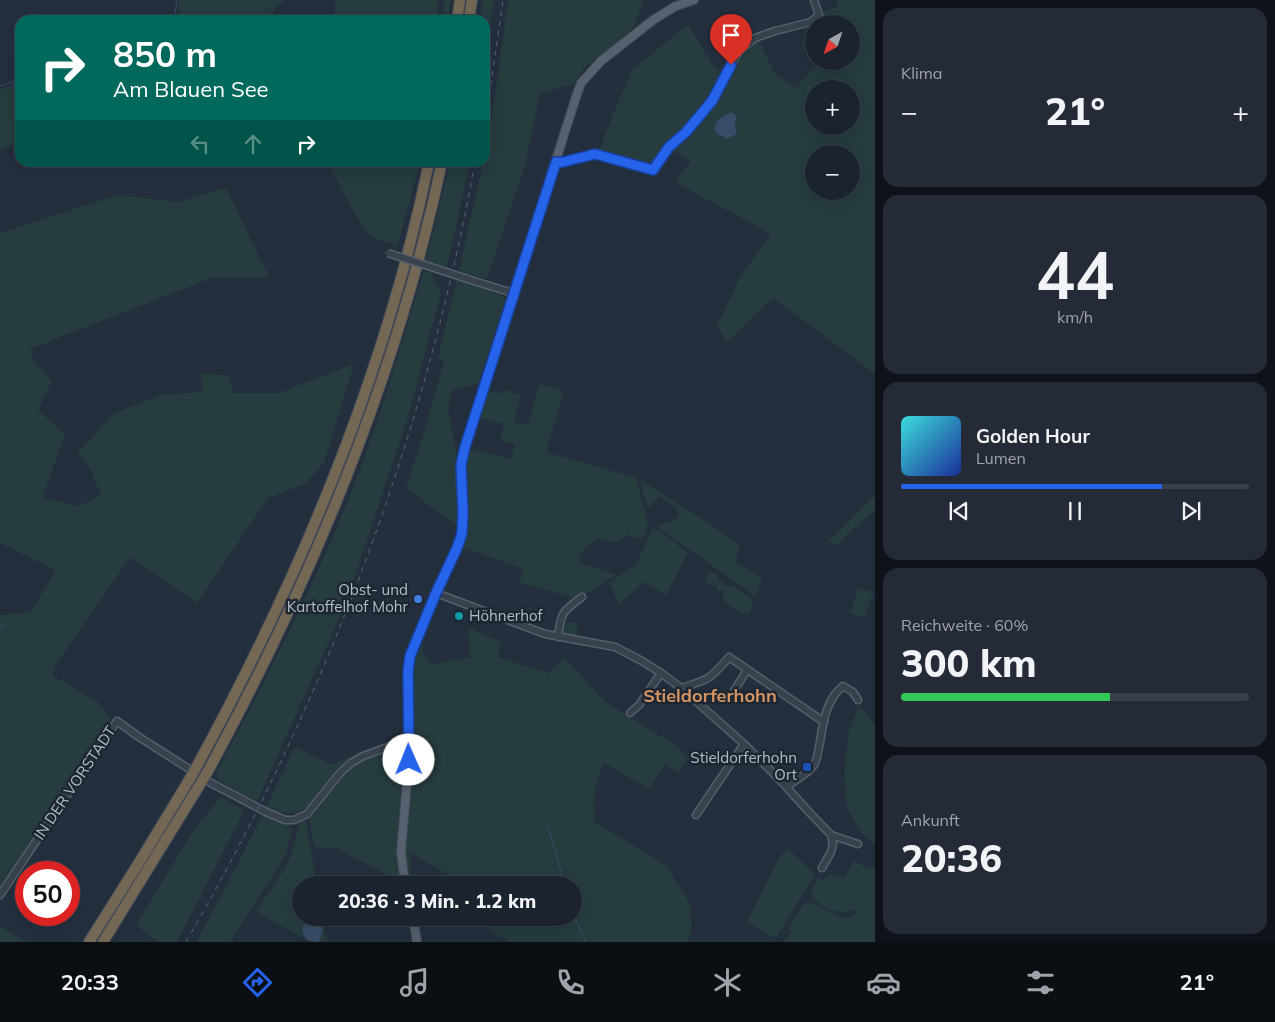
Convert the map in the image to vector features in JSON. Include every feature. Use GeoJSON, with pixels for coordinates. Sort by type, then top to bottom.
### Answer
{"type":"FeatureCollection","features":[{"type":"Feature","properties":{"kind":"highway"},"geometry":{"type":"LineString","coordinates":[[457,15],[460,0]]}},
{"type":"Feature","properties":{"kind":"highway"},"geometry":{"type":"LineString","coordinates":[[470,15],[472,0]]}},
{"type":"Feature","properties":{"kind":"highway"},"geometry":{"type":"LineString","coordinates":[[89,942],[198,764],[278,607],[305,547],[353,426],[386,328],[429,167]]}},
{"type":"Feature","properties":{"kind":"highway"},"geometry":{"type":"LineString","coordinates":[[103,942],[208,771],[290,612],[344,486],[382,381],[424,236],[441,167]]}},
{"type":"Feature","properties":{"kind":"main road"},"geometry":{"type":"LineString","coordinates":[[404,876],[401,851],[406,795],[408,671],[410,656],[462,533],[461,465],[480,395],[576,97],[586,75],[600,61],[654,20],[676,6],[694,0]]}},
{"type":"Feature","properties":{"kind":"main road"},"geometry":{"type":"LineString","coordinates":[[414,926],[417,942]]}},
{"type":"Feature","properties":{"kind":"street"},"geometry":{"type":"LineString","coordinates":[[556,162],[595,154],[653,170],[669,147],[686,132],[712,101],[739,51],[755,38],[811,22],[819,16],[814,0]]}},
{"type":"Feature","properties":{"kind":"street"},"geometry":{"type":"LineString","coordinates":[[385,253],[513,293]]}},
{"type":"Feature","properties":{"kind":"street"},"geometry":{"type":"LineString","coordinates":[[436,593],[545,634],[615,647],[642,661],[681,688],[744,744],[831,835],[858,844]]}},
{"type":"Feature","properties":{"kind":"street"},"geometry":{"type":"LineString","coordinates":[[558,637],[561,616],[582,597]]}},
{"type":"Feature","properties":{"kind":"street"},"geometry":{"type":"LineString","coordinates":[[681,688],[704,682],[714,675],[728,657],[824,722]]}},
{"type":"Feature","properties":{"kind":"street"},"geometry":{"type":"LineString","coordinates":[[734,691],[747,670]]}},
{"type":"Feature","properties":{"kind":"street"},"geometry":{"type":"LineString","coordinates":[[630,714],[639,705],[661,674]]}},
{"type":"Feature","properties":{"kind":"street"},"geometry":{"type":"LineString","coordinates":[[787,787],[814,765],[830,701],[835,693],[843,686],[853,692],[858,700]]}},
{"type":"Feature","properties":{"kind":"street","name":"IN DER VORSTADT"},"geometry":{"type":"LineString","coordinates":[[0,895],[116,720],[211,783],[285,820],[294,820],[306,814],[340,773],[362,756],[396,744],[408,742]]}},
{"type":"Feature","properties":{"kind":"street"},"geometry":{"type":"LineString","coordinates":[[696,815],[744,744]]}},
{"type":"Feature","properties":{"kind":"street"},"geometry":{"type":"LineString","coordinates":[[822,868],[832,852],[833,843],[831,835]]}},
{"type":"Feature","properties":{"kind":"green space"},"geometry":{"type":"Polygon","coordinates":[[[179,0],[284,0],[269,15],[179,15],[179,0]]]}},
{"type":"Feature","properties":{"kind":"green space"},"geometry":{"type":"Polygon","coordinates":[[[335,0],[438,0],[437,15],[335,15],[335,0]]]}},
{"type":"Feature","properties":{"kind":"green space"},"geometry":{"type":"Polygon","coordinates":[[[444,0],[451,0],[449,15],[444,15],[444,0]]]}},
{"type":"Feature","properties":{"kind":"green space"},"geometry":{"type":"Polygon","coordinates":[[[483,0],[494,0],[490,31],[490,15],[481,15],[483,0]]]}},
{"type":"Feature","properties":{"kind":"green space"},"geometry":{"type":"Polygon","coordinates":[[[508,0],[643,0],[635,25],[621,39],[584,68],[575,83],[540,94],[524,169],[487,279],[459,271],[482,167],[490,167],[490,124],[508,0]]]}},
{"type":"Feature","properties":{"kind":"green space"},"geometry":{"type":"Polygon","coordinates":[[[836,0],[875,0],[875,374],[773,298],[727,342],[717,326],[740,277],[771,234],[675,182],[691,161],[667,148],[652,165],[599,150],[631,71],[688,24],[712,65],[725,77],[740,52],[759,40],[773,72],[795,88],[813,70],[860,70],[860,15],[821,15],[821,12],[838,6],[836,0]],[[726,114],[718,120],[714,129],[717,134],[727,139],[737,134],[735,124],[737,117],[726,114]]]}},
{"type":"Feature","properties":{"kind":"green space"},"geometry":{"type":"Polygon","coordinates":[[[15,84],[15,145],[0,150],[0,89],[15,84]]]}},
{"type":"Feature","properties":{"kind":"green space"},"geometry":{"type":"Polygon","coordinates":[[[329,167],[419,167],[397,248],[372,236],[348,202],[329,167]]]}},
{"type":"Feature","properties":{"kind":"green space"},"geometry":{"type":"Polygon","coordinates":[[[449,167],[469,167],[447,267],[426,261],[449,167]]]}},
{"type":"Feature","properties":{"kind":"green space"},"geometry":{"type":"Polygon","coordinates":[[[226,188],[269,277],[214,277],[30,349],[33,360],[52,381],[38,410],[65,435],[42,498],[79,506],[101,495],[89,467],[77,453],[115,413],[161,395],[202,392],[201,374],[228,375],[233,393],[279,393],[354,364],[324,463],[305,484],[268,498],[197,603],[130,557],[55,666],[53,676],[98,702],[111,719],[19,861],[15,861],[15,867],[0,890],[0,615],[31,612],[55,572],[49,567],[0,543],[0,233],[118,195],[178,202],[226,188]]]}},
{"type":"Feature","properties":{"kind":"green space"},"geometry":{"type":"Polygon","coordinates":[[[424,271],[432,274],[441,293],[406,424],[345,605],[257,802],[217,780],[216,773],[284,642],[345,508],[377,420],[424,271]]]}},
{"type":"Feature","properties":{"kind":"green space"},"geometry":{"type":"Polygon","coordinates":[[[457,279],[482,287],[506,298],[478,384],[451,391],[448,412],[458,460],[455,475],[458,527],[406,488],[428,420],[444,361],[438,358],[457,279]]]}},
{"type":"Feature","properties":{"kind":"green space"},"geometry":{"type":"Polygon","coordinates":[[[539,384],[564,391],[546,452],[637,478],[647,519],[647,529],[641,539],[627,535],[615,543],[598,538],[586,547],[579,562],[616,575],[577,599],[519,582],[523,569],[462,547],[467,515],[464,480],[468,449],[511,459],[515,444],[500,440],[504,424],[480,418],[489,391],[501,394],[503,389],[521,395],[514,422],[528,425],[539,384]]]}},
{"type":"Feature","properties":{"kind":"green space"},"geometry":{"type":"Polygon","coordinates":[[[641,480],[704,520],[740,546],[735,562],[762,578],[756,596],[657,527],[669,521],[673,522],[679,515],[677,509],[659,496],[648,509],[641,480]]]}},
{"type":"Feature","properties":{"kind":"green space"},"geometry":{"type":"Polygon","coordinates":[[[873,497],[875,509],[837,545],[827,542],[873,497]]]}},
{"type":"Feature","properties":{"kind":"green space"},"geometry":{"type":"Polygon","coordinates":[[[652,529],[658,530],[688,553],[666,595],[644,582],[619,604],[609,583],[637,563],[652,529]]]}},
{"type":"Feature","properties":{"kind":"green space"},"geometry":{"type":"Polygon","coordinates":[[[712,572],[717,574],[719,582],[724,582],[727,587],[733,585],[752,600],[753,604],[749,614],[724,601],[722,598],[725,591],[719,591],[716,584],[711,586],[706,582],[707,575],[712,572]]]}},
{"type":"Feature","properties":{"kind":"green space"},"geometry":{"type":"Polygon","coordinates":[[[858,588],[873,592],[864,618],[850,613],[858,588]]]}},
{"type":"Feature","properties":{"kind":"green space"},"geometry":{"type":"Polygon","coordinates":[[[564,623],[578,623],[576,637],[564,635],[562,632],[564,623]]]}},
{"type":"Feature","properties":{"kind":"green space"},"geometry":{"type":"Polygon","coordinates":[[[470,628],[501,642],[498,657],[548,673],[565,658],[605,702],[680,748],[687,759],[679,773],[665,764],[649,789],[604,763],[596,784],[593,807],[595,822],[670,868],[671,873],[687,899],[690,909],[691,926],[688,942],[511,942],[484,926],[582,926],[582,876],[450,876],[409,852],[411,876],[406,876],[404,861],[411,672],[424,639],[422,649],[430,665],[471,657],[468,632],[470,628]]]}},
{"type":"Feature","properties":{"kind":"green space"},"geometry":{"type":"Polygon","coordinates":[[[859,706],[875,724],[875,844],[863,835],[848,810],[844,780],[849,730],[859,706]]]}},
{"type":"Feature","properties":{"kind":"green space"},"geometry":{"type":"Polygon","coordinates":[[[295,747],[332,765],[354,755],[334,773],[303,809],[296,813],[288,814],[266,808],[295,747]]]}},
{"type":"Feature","properties":{"kind":"green space"},"geometry":{"type":"Polygon","coordinates":[[[402,747],[406,750],[398,859],[401,876],[389,876],[336,848],[315,847],[311,832],[310,820],[314,808],[351,768],[358,762],[376,754],[402,747]]]}},
{"type":"Feature","properties":{"kind":"green space"},"geometry":{"type":"Polygon","coordinates":[[[221,797],[244,811],[177,942],[158,942],[136,925],[195,828],[221,797]]]}},
{"type":"Feature","properties":{"kind":"green space"},"geometry":{"type":"Polygon","coordinates":[[[263,815],[288,825],[291,830],[286,855],[230,942],[196,942],[212,913],[263,815]]]}},
{"type":"Feature","properties":{"kind":"green space"},"geometry":{"type":"Polygon","coordinates":[[[301,820],[305,821],[315,876],[292,876],[292,926],[324,926],[327,942],[310,942],[256,912],[290,858],[301,820]]]}},
{"type":"Feature","properties":{"kind":"green space"},"geometry":{"type":"Polygon","coordinates":[[[787,848],[815,874],[776,938],[747,922],[779,858],[787,848]]]}},
{"type":"Feature","properties":{"kind":"green space"},"geometry":{"type":"Polygon","coordinates":[[[854,861],[865,867],[875,869],[875,942],[784,942],[792,931],[788,929],[804,903],[810,903],[842,917],[849,917],[859,912],[855,909],[843,912],[830,909],[818,903],[810,893],[819,877],[823,881],[831,874],[845,877],[854,861]]]}},
{"type":"Feature","properties":{"kind":"green space"},"geometry":{"type":"Polygon","coordinates":[[[0,926],[26,942],[0,942],[0,926]]]}},
{"type":"Feature","properties":{"kind":"water"},"geometry":{"type":"Polygon","coordinates":[[[731,112],[737,116],[735,124],[737,134],[727,139],[717,134],[714,129],[718,120],[731,112]]]}},
{"type":"Feature","properties":{"kind":"water"},"geometry":{"type":"Polygon","coordinates":[[[303,926],[320,926],[323,929],[319,942],[306,938],[302,930],[303,926]]]}},
{"type":"Feature","properties":{"kind":"waterway"},"geometry":{"type":"LineString","coordinates":[[175,15],[177,0]]}},
{"type":"Feature","properties":{"kind":"waterway"},"geometry":{"type":"LineString","coordinates":[[0,86],[15,82]]}},
{"type":"Feature","properties":{"kind":"waterway"},"geometry":{"type":"LineString","coordinates":[[0,627],[4,625]]}},
{"type":"Feature","properties":{"kind":"waterway"},"geometry":{"type":"LineString","coordinates":[[548,827],[562,876]]}},
{"type":"Feature","properties":{"kind":"waterway"},"geometry":{"type":"LineString","coordinates":[[579,926],[586,942]]}},
{"type":"Feature","properties":{"kind":"railway"},"geometry":{"type":"LineString","coordinates":[[490,90],[503,0]]}},
{"type":"Feature","properties":{"kind":"railway"},"geometry":{"type":"LineString","coordinates":[[186,942],[236,851],[283,757],[326,662],[364,564],[399,465],[429,365],[454,264],[474,167]]}},
{"type":"Feature","properties":{"kind":"place","name":"Obst- und Kartoffelhof Mohr"},"geometry":{"type":"Point","coordinates":[418,599]}},
{"type":"Feature","properties":{"kind":"place","name":"Höhnerhof"},"geometry":{"type":"Point","coordinates":[459,616]}},
{"type":"Feature","properties":{"kind":"place","name":"Stieldorferhohn Ort"},"geometry":{"type":"Point","coordinates":[807,767]}},
{"type":"Feature","properties":{"kind":"district","name":"Stieldorferhohn"},"geometry":{"type":"Point","coordinates":[710,696]}},
{"type":"Feature","properties":{"kind":"route"},"geometry":{"type":"LineString","coordinates":[[409,760],[408,671],[410,656],[462,533],[463,512],[460,478],[465,447],[480,395],[556,162],[595,154],[653,170],[663,154],[686,132],[712,101],[731,65]]}}]}
